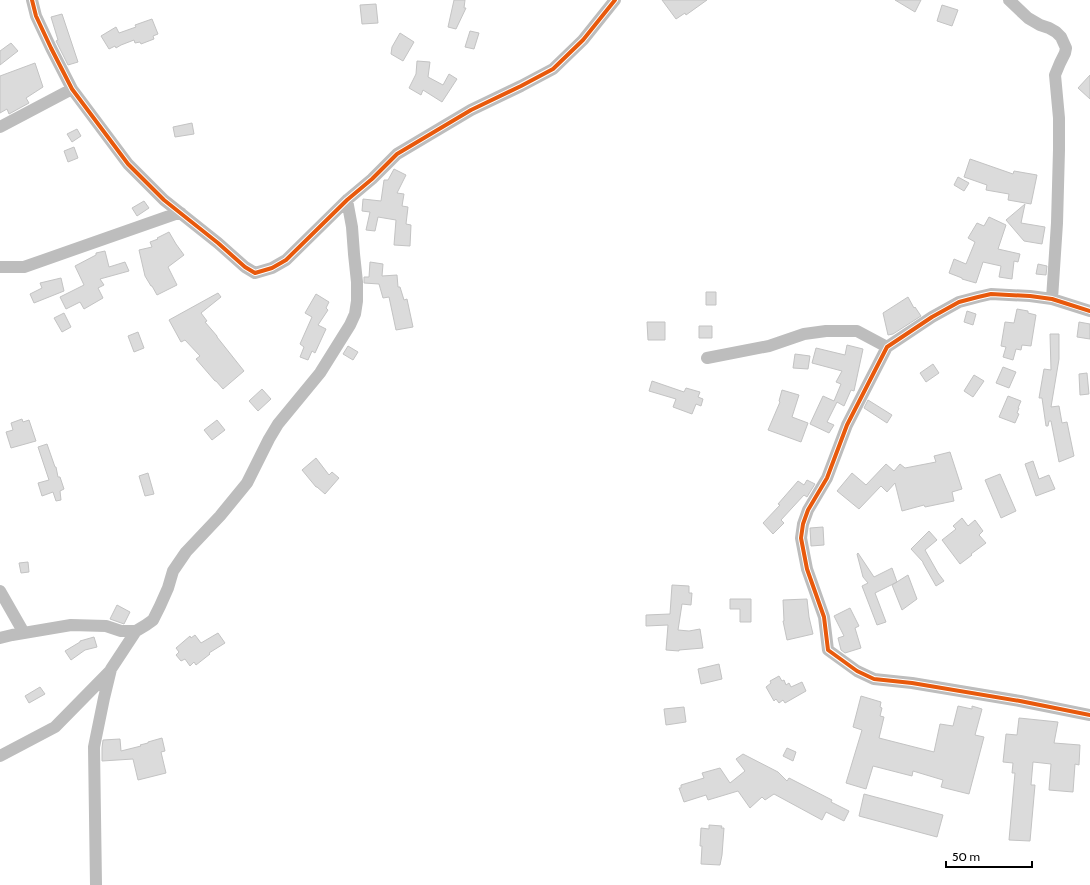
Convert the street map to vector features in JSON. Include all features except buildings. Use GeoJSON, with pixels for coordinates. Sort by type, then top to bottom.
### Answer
{"type":"FeatureCollection","features":[{"type":"Feature","properties":{"kind":"street"},"geometry":{"type":"LineString","coordinates":[[32,0],[36,16],[72,89],[128,164],[164,200],[245,266],[256,273],[272,268],[286,260],[347,200],[372,179],[397,154],[472,110],[553,69],[583,40],[615,0]]}},
{"type":"Feature","properties":{"kind":"street"},"geometry":{"type":"LineString","coordinates":[[1009,0],[1028,18],[1056,32],[1061,37],[1066,48],[1055,76],[1060,150],[1052,299]]}},
{"type":"Feature","properties":{"kind":"street"},"geometry":{"type":"LineString","coordinates":[[0,127],[72,89]]}},
{"type":"Feature","properties":{"kind":"street"},"geometry":{"type":"LineString","coordinates":[[0,756],[55,727],[112,669],[136,631],[153,620],[168,588],[173,571],[186,552],[220,516],[247,483],[278,424],[320,373],[350,325],[355,314],[357,282],[352,227],[347,200]]}},
{"type":"Feature","properties":{"kind":"street"},"geometry":{"type":"LineString","coordinates":[[0,267],[24,267],[181,213]]}},
{"type":"Feature","properties":{"kind":"street"},"geometry":{"type":"LineString","coordinates":[[1090,311],[1052,299],[992,294],[959,302],[886,346],[847,425],[826,478],[808,510],[803,524],[801,538],[807,569],[824,617],[828,650],[857,671],[874,679],[912,683],[1020,701],[1090,715]]}},
{"type":"Feature","properties":{"kind":"street"},"geometry":{"type":"LineString","coordinates":[[707,358],[770,346],[804,334],[826,331],[857,331],[886,346]]}},
{"type":"Feature","properties":{"kind":"street"},"geometry":{"type":"LineString","coordinates":[[0,591],[24,633]]}},
{"type":"Feature","properties":{"kind":"street"},"geometry":{"type":"LineString","coordinates":[[0,638],[71,625],[106,626],[121,631],[136,631]]}},
{"type":"Feature","properties":{"kind":"street"},"geometry":{"type":"LineString","coordinates":[[96,885],[94,748],[104,698],[112,669]]}},
{"type":"Feature","properties":{"kind":"cycle path"},"geometry":{"type":"LineString","coordinates":[[32,0],[36,16],[72,89],[128,164],[164,200],[218,243],[245,267],[255,273],[272,268],[286,260],[347,200],[372,179],[397,154],[471,110],[553,69],[583,40],[615,0]]}},
{"type":"Feature","properties":{"kind":"cycle path"},"geometry":{"type":"LineString","coordinates":[[1090,311],[1052,299],[991,294],[959,302],[932,317],[887,347],[847,425],[827,478],[808,510],[803,524],[801,538],[807,569],[824,617],[828,650],[857,671],[874,679],[912,683],[1020,701],[1090,715]]}}]}
